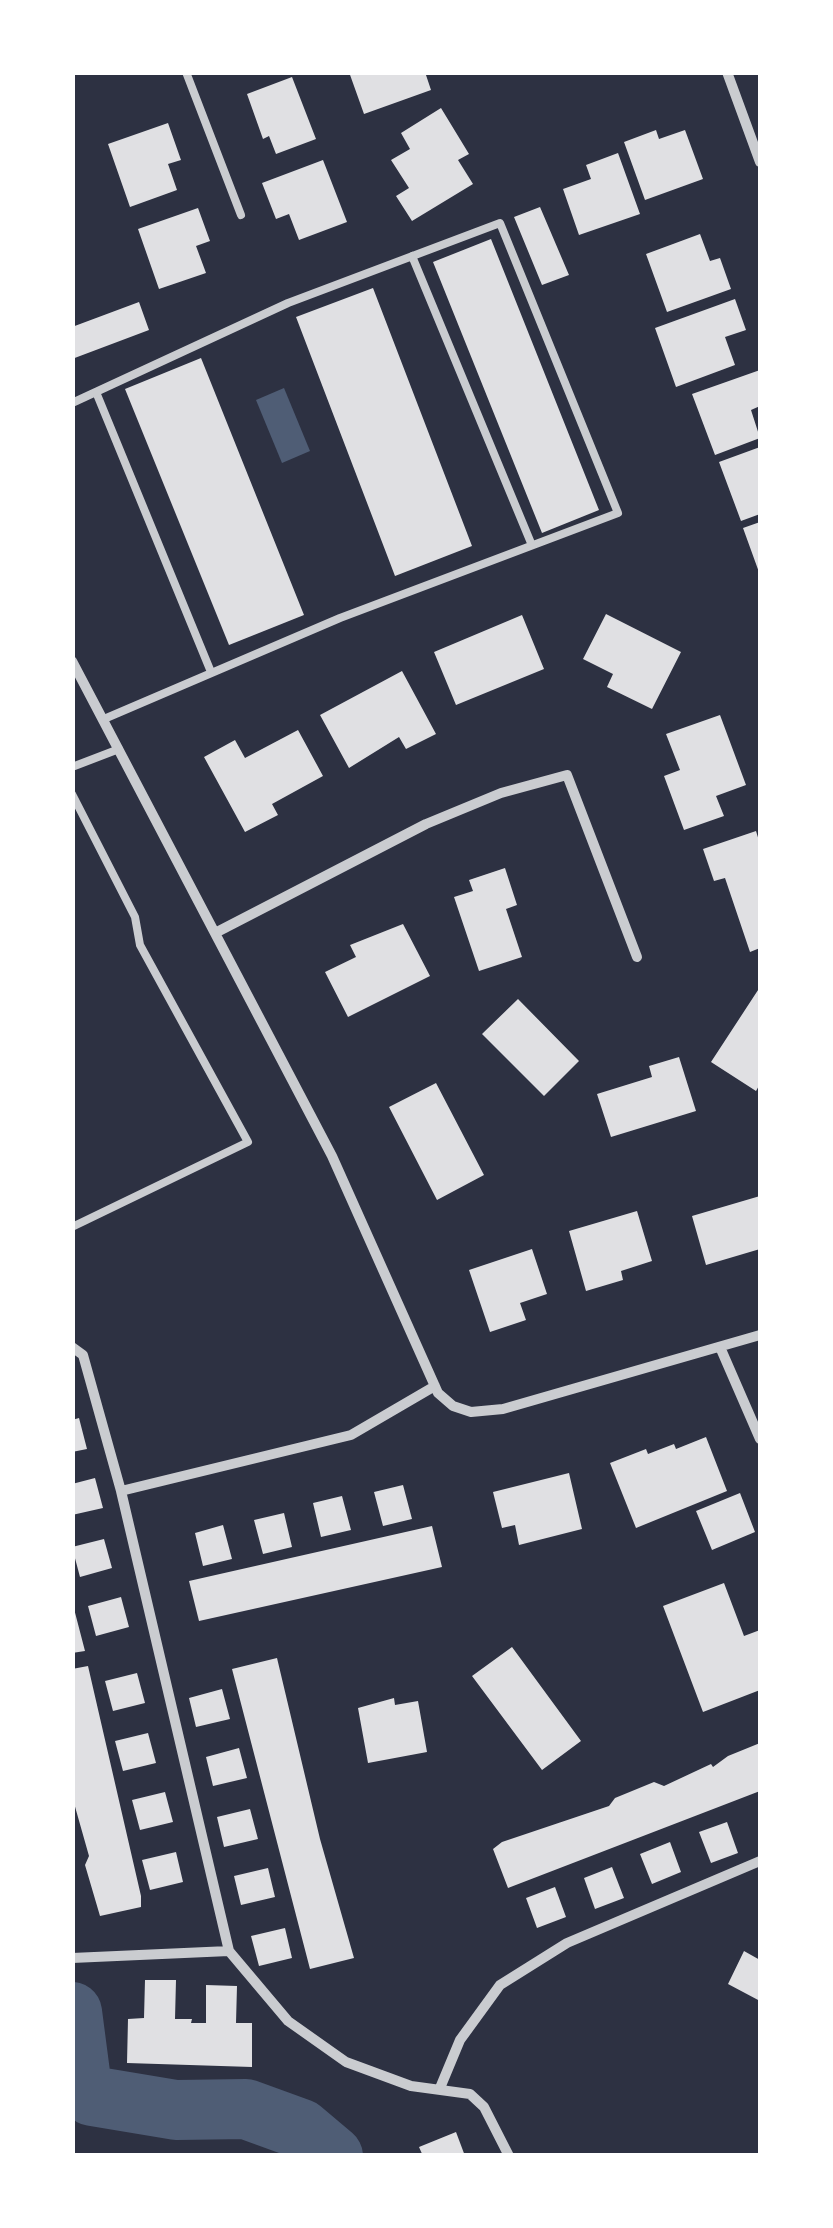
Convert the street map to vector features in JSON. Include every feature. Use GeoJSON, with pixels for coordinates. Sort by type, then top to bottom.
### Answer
{"type":"FeatureCollection","features":[{"type":"Feature","properties":{"kind":"street"},"geometry":{"type":"LineString","coordinates":[[727,72],[760,162]]}},
{"type":"Feature","properties":{"kind":"street"},"geometry":{"type":"LineString","coordinates":[[72,661],[340,1172],[435,1386],[452,1406],[471,1412],[503,1409],[760,1335]]}},
{"type":"Feature","properties":{"kind":"street"},"geometry":{"type":"LineString","coordinates":[[217,932],[426,824],[500,793],[567,775],[637,957]]}},
{"type":"Feature","properties":{"kind":"street"},"geometry":{"type":"LineString","coordinates":[[72,1347],[83,1355],[121,1491],[230,1950],[288,2021],[318,2044],[384,2077],[470,2094],[484,2107],[509,2156]]}},
{"type":"Feature","properties":{"kind":"street"},"geometry":{"type":"LineString","coordinates":[[720,1347],[760,1439]]}},
{"type":"Feature","properties":{"kind":"street"},"geometry":{"type":"LineString","coordinates":[[121,1491],[351,1434],[435,1386]]}},
{"type":"Feature","properties":{"kind":"street"},"geometry":{"type":"LineString","coordinates":[[440,2088],[460,2040],[500,1985],[568,1943],[760,1861]]}},
{"type":"Feature","properties":{"kind":"street"},"geometry":{"type":"LineString","coordinates":[[78,1957],[230,1950]]}},
{"type":"Feature","properties":{"kind":"lane"},"geometry":{"type":"LineString","coordinates":[[186,72],[241,215]]}},
{"type":"Feature","properties":{"kind":"lane"},"geometry":{"type":"LineString","coordinates":[[72,403],[288,303],[500,224],[618,514],[558,538],[531,543],[211,672],[104,720]]}},
{"type":"Feature","properties":{"kind":"lane"},"geometry":{"type":"LineString","coordinates":[[412,256],[531,543]]}},
{"type":"Feature","properties":{"kind":"lane"},"geometry":{"type":"LineString","coordinates":[[96,392],[211,672]]}},
{"type":"Feature","properties":{"kind":"lane"},"geometry":{"type":"LineString","coordinates":[[72,767],[119,748]]}},
{"type":"Feature","properties":{"kind":"lane"},"geometry":{"type":"LineString","coordinates":[[72,794],[136,916],[140,945],[248,1142],[72,1227]]}},
{"type":"Feature","properties":{"kind":"water"},"geometry":{"type":"Polygon","coordinates":[[[284,388],[310,451],[282,463],[256,400],[284,388]]]}},
{"type":"Feature","properties":{"kind":"building"},"geometry":{"type":"Polygon","coordinates":[[[349,72],[425,72],[431,90],[364,114],[349,72]]]}},
{"type":"Feature","properties":{"kind":"building"},"geometry":{"type":"Polygon","coordinates":[[[292,77],[316,139],[276,154],[269,136],[263,139],[247,94],[292,77]]]}},
{"type":"Feature","properties":{"kind":"building"},"geometry":{"type":"Polygon","coordinates":[[[441,108],[469,154],[458,160],[473,184],[412,221],[396,196],[409,188],[391,160],[410,149],[401,133],[441,108]]]}},
{"type":"Feature","properties":{"kind":"building"},"geometry":{"type":"Polygon","coordinates":[[[168,123],[181,160],[168,164],[177,190],[130,207],[108,144],[168,123]]]}},
{"type":"Feature","properties":{"kind":"building"},"geometry":{"type":"Polygon","coordinates":[[[656,130],[659,139],[685,130],[703,179],[645,200],[624,142],[656,130]]]}},
{"type":"Feature","properties":{"kind":"building"},"geometry":{"type":"Polygon","coordinates":[[[618,153],[640,214],[579,235],[563,189],[591,179],[586,165],[618,153]]]}},
{"type":"Feature","properties":{"kind":"building"},"geometry":{"type":"Polygon","coordinates":[[[323,160],[347,222],[299,240],[289,214],[276,219],[262,183],[323,160]]]}},
{"type":"Feature","properties":{"kind":"building"},"geometry":{"type":"Polygon","coordinates":[[[540,207],[569,275],[542,285],[514,217],[540,207]]]}},
{"type":"Feature","properties":{"kind":"building"},"geometry":{"type":"Polygon","coordinates":[[[198,208],[210,241],[196,246],[206,273],[159,289],[138,229],[198,208]]]}},
{"type":"Feature","properties":{"kind":"building"},"geometry":{"type":"Polygon","coordinates":[[[700,234],[710,261],[720,258],[731,289],[667,312],[646,254],[700,234]]]}},
{"type":"Feature","properties":{"kind":"building"},"geometry":{"type":"Polygon","coordinates":[[[491,239],[599,510],[542,533],[433,262],[491,239]]]}},
{"type":"Feature","properties":{"kind":"building"},"geometry":{"type":"Polygon","coordinates":[[[373,288],[472,546],[395,576],[296,317],[373,288]]]}},
{"type":"Feature","properties":{"kind":"building"},"geometry":{"type":"Polygon","coordinates":[[[735,299],[746,330],[725,337],[735,365],[676,387],[655,328],[735,299]]]}},
{"type":"Feature","properties":{"kind":"building"},"geometry":{"type":"Polygon","coordinates":[[[139,302],[149,330],[72,359],[72,327],[139,302]]]}},
{"type":"Feature","properties":{"kind":"building"},"geometry":{"type":"Polygon","coordinates":[[[201,358],[304,615],[229,645],[125,389],[201,358]]]}},
{"type":"Feature","properties":{"kind":"building"},"geometry":{"type":"Polygon","coordinates":[[[760,370],[760,406],[751,410],[760,438],[715,455],[692,394],[760,370]]]}},
{"type":"Feature","properties":{"kind":"building"},"geometry":{"type":"Polygon","coordinates":[[[760,447],[760,514],[741,521],[719,462],[760,447]]]}},
{"type":"Feature","properties":{"kind":"building"},"geometry":{"type":"Polygon","coordinates":[[[760,522],[760,575],[743,528],[760,522]]]}},
{"type":"Feature","properties":{"kind":"building"},"geometry":{"type":"Polygon","coordinates":[[[606,614],[681,652],[652,709],[607,687],[613,674],[583,659],[606,614]]]}},
{"type":"Feature","properties":{"kind":"building"},"geometry":{"type":"Polygon","coordinates":[[[522,615],[544,669],[456,705],[434,652],[522,615]]]}},
{"type":"Feature","properties":{"kind":"building"},"geometry":{"type":"Polygon","coordinates":[[[402,671],[436,734],[406,749],[399,737],[349,768],[320,715],[402,671]]]}},
{"type":"Feature","properties":{"kind":"building"},"geometry":{"type":"Polygon","coordinates":[[[720,715],[746,785],[716,796],[724,816],[684,830],[664,776],[680,770],[666,734],[720,715]]]}},
{"type":"Feature","properties":{"kind":"building"},"geometry":{"type":"Polygon","coordinates":[[[298,730],[323,776],[272,804],[278,815],[245,832],[204,757],[235,740],[245,758],[298,730]]]}},
{"type":"Feature","properties":{"kind":"building"},"geometry":{"type":"Polygon","coordinates":[[[756,831],[760,844],[760,948],[750,952],[725,878],[714,881],[703,849],[756,831]]]}},
{"type":"Feature","properties":{"kind":"building"},"geometry":{"type":"Polygon","coordinates":[[[505,868],[517,905],[506,909],[522,957],[479,971],[454,897],[473,891],[469,880],[505,868]]]}},
{"type":"Feature","properties":{"kind":"building"},"geometry":{"type":"Polygon","coordinates":[[[403,924],[430,976],[348,1017],[325,972],[356,957],[350,945],[403,924]]]}},
{"type":"Feature","properties":{"kind":"building"},"geometry":{"type":"Polygon","coordinates":[[[760,987],[760,1084],[756,1091],[711,1062],[760,987]]]}},
{"type":"Feature","properties":{"kind":"building"},"geometry":{"type":"Polygon","coordinates":[[[518,999],[579,1061],[544,1096],[482,1034],[518,999]]]}},
{"type":"Feature","properties":{"kind":"building"},"geometry":{"type":"Polygon","coordinates":[[[679,1057],[696,1111],[611,1137],[597,1094],[652,1077],[649,1066],[679,1057]]]}},
{"type":"Feature","properties":{"kind":"building"},"geometry":{"type":"Polygon","coordinates":[[[436,1083],[484,1175],[437,1200],[389,1107],[436,1083]]]}},
{"type":"Feature","properties":{"kind":"building"},"geometry":{"type":"Polygon","coordinates":[[[760,1196],[760,1249],[706,1265],[692,1216],[760,1196]]]}},
{"type":"Feature","properties":{"kind":"building"},"geometry":{"type":"Polygon","coordinates":[[[637,1211],[652,1261],[621,1271],[623,1280],[586,1291],[569,1231],[637,1211]]]}},
{"type":"Feature","properties":{"kind":"building"},"geometry":{"type":"Polygon","coordinates":[[[532,1249],[547,1294],[520,1303],[526,1320],[490,1332],[469,1270],[532,1249]]]}},
{"type":"Feature","properties":{"kind":"building"},"geometry":{"type":"Polygon","coordinates":[[[79,1418],[87,1449],[72,1452],[72,1420],[79,1418]]]}},
{"type":"Feature","properties":{"kind":"building"},"geometry":{"type":"Polygon","coordinates":[[[706,1437],[727,1491],[636,1528],[610,1463],[646,1449],[648,1454],[674,1444],[676,1449],[706,1437]]]}},
{"type":"Feature","properties":{"kind":"building"},"geometry":{"type":"Polygon","coordinates":[[[569,1473],[582,1529],[519,1545],[515,1525],[502,1528],[493,1492],[569,1473]]]}},
{"type":"Feature","properties":{"kind":"building"},"geometry":{"type":"Polygon","coordinates":[[[95,1478],[103,1508],[72,1515],[72,1484],[95,1478]]]}},
{"type":"Feature","properties":{"kind":"building"},"geometry":{"type":"Polygon","coordinates":[[[403,1485],[412,1519],[383,1526],[374,1492],[403,1485]]]}},
{"type":"Feature","properties":{"kind":"building"},"geometry":{"type":"Polygon","coordinates":[[[740,1493],[755,1532],[712,1550],[696,1511],[740,1493]]]}},
{"type":"Feature","properties":{"kind":"building"},"geometry":{"type":"Polygon","coordinates":[[[342,1496],[351,1530],[321,1537],[313,1503],[342,1496]]]}},
{"type":"Feature","properties":{"kind":"building"},"geometry":{"type":"Polygon","coordinates":[[[284,1513],[292,1547],[263,1554],[254,1520],[284,1513]]]}},
{"type":"Feature","properties":{"kind":"building"},"geometry":{"type":"Polygon","coordinates":[[[223,1525],[232,1559],[203,1566],[195,1533],[223,1525]]]}},
{"type":"Feature","properties":{"kind":"building"},"geometry":{"type":"Polygon","coordinates":[[[432,1526],[442,1567],[199,1621],[189,1581],[432,1526]]]}},
{"type":"Feature","properties":{"kind":"building"},"geometry":{"type":"Polygon","coordinates":[[[104,1539],[112,1568],[80,1577],[72,1547],[104,1539]]]}},
{"type":"Feature","properties":{"kind":"building"},"geometry":{"type":"Polygon","coordinates":[[[724,1583],[744,1636],[760,1630],[760,1690],[703,1712],[663,1606],[724,1583]]]}},
{"type":"Feature","properties":{"kind":"building"},"geometry":{"type":"Polygon","coordinates":[[[121,1597],[129,1627],[96,1636],[88,1606],[121,1597]]]}},
{"type":"Feature","properties":{"kind":"building"},"geometry":{"type":"Polygon","coordinates":[[[72,1601],[85,1651],[72,1653],[72,1601]]]}},
{"type":"Feature","properties":{"kind":"building"},"geometry":{"type":"Polygon","coordinates":[[[512,1647],[581,1741],[542,1770],[472,1676],[512,1647]]]}},
{"type":"Feature","properties":{"kind":"building"},"geometry":{"type":"Polygon","coordinates":[[[277,1658],[320,1839],[354,1958],[310,1969],[232,1669],[277,1658]]]}},
{"type":"Feature","properties":{"kind":"building"},"geometry":{"type":"Polygon","coordinates":[[[88,1666],[141,1896],[141,1907],[100,1916],[85,1865],[89,1856],[72,1796],[72,1669],[88,1666]]]}},
{"type":"Feature","properties":{"kind":"building"},"geometry":{"type":"Polygon","coordinates":[[[137,1673],[145,1703],[113,1711],[105,1681],[137,1673]]]}},
{"type":"Feature","properties":{"kind":"building"},"geometry":{"type":"Polygon","coordinates":[[[222,1689],[230,1719],[196,1727],[189,1698],[222,1689]]]}},
{"type":"Feature","properties":{"kind":"building"},"geometry":{"type":"Polygon","coordinates":[[[394,1698],[395,1705],[418,1701],[427,1752],[368,1763],[358,1708],[394,1698]]]}},
{"type":"Feature","properties":{"kind":"building"},"geometry":{"type":"Polygon","coordinates":[[[148,1733],[156,1763],[123,1771],[115,1741],[148,1733]]]}},
{"type":"Feature","properties":{"kind":"building"},"geometry":{"type":"Polygon","coordinates":[[[760,1743],[760,1791],[508,1888],[493,1849],[502,1842],[609,1806],[615,1798],[654,1782],[664,1786],[760,1743]]]}},
{"type":"Feature","properties":{"kind":"building"},"geometry":{"type":"Polygon","coordinates":[[[239,1748],[247,1778],[213,1786],[206,1757],[239,1748]]]}},
{"type":"Feature","properties":{"kind":"building"},"geometry":{"type":"Polygon","coordinates":[[[165,1792],[173,1822],[140,1830],[132,1800],[165,1792]]]}},
{"type":"Feature","properties":{"kind":"building"},"geometry":{"type":"Polygon","coordinates":[[[250,1809],[258,1839],[224,1847],[217,1817],[250,1809]]]}},
{"type":"Feature","properties":{"kind":"building"},"geometry":{"type":"Polygon","coordinates":[[[727,1822],[738,1853],[711,1863],[699,1832],[727,1822]]]}},
{"type":"Feature","properties":{"kind":"building"},"geometry":{"type":"Polygon","coordinates":[[[670,1842],[681,1872],[652,1884],[640,1854],[670,1842]]]}},
{"type":"Feature","properties":{"kind":"building"},"geometry":{"type":"Polygon","coordinates":[[[176,1852],[183,1882],[150,1890],[142,1860],[176,1852]]]}},
{"type":"Feature","properties":{"kind":"building"},"geometry":{"type":"Polygon","coordinates":[[[612,1867],[624,1898],[595,1909],[584,1878],[612,1867]]]}},
{"type":"Feature","properties":{"kind":"building"},"geometry":{"type":"Polygon","coordinates":[[[268,1868],[275,1897],[241,1905],[234,1876],[268,1868]]]}},
{"type":"Feature","properties":{"kind":"building"},"geometry":{"type":"Polygon","coordinates":[[[555,1887],[566,1917],[537,1928],[526,1898],[555,1887]]]}},
{"type":"Feature","properties":{"kind":"building"},"geometry":{"type":"Polygon","coordinates":[[[285,1928],[292,1958],[259,1966],[251,1936],[285,1928]]]}},
{"type":"Feature","properties":{"kind":"building"},"geometry":{"type":"Polygon","coordinates":[[[744,1951],[760,1960],[760,2001],[728,1984],[744,1951]]]}},
{"type":"Feature","properties":{"kind":"building"},"geometry":{"type":"Polygon","coordinates":[[[145,1980],[176,1980],[175,2019],[192,2019],[191,2023],[206,2023],[206,1985],[237,1986],[236,2023],[252,2023],[252,2067],[127,2063],[128,2019],[144,2018],[145,1980]]]}},
{"type":"Feature","properties":{"kind":"building"},"geometry":{"type":"Polygon","coordinates":[[[456,2132],[465,2156],[423,2156],[419,2147],[456,2132]]]}},
{"type":"Feature","properties":{"kind":"waterway"},"geometry":{"type":"LineString","coordinates":[[72,2012],[81,2081],[92,2096],[176,2110],[246,2109],[301,2129],[333,2156]]}}]}
